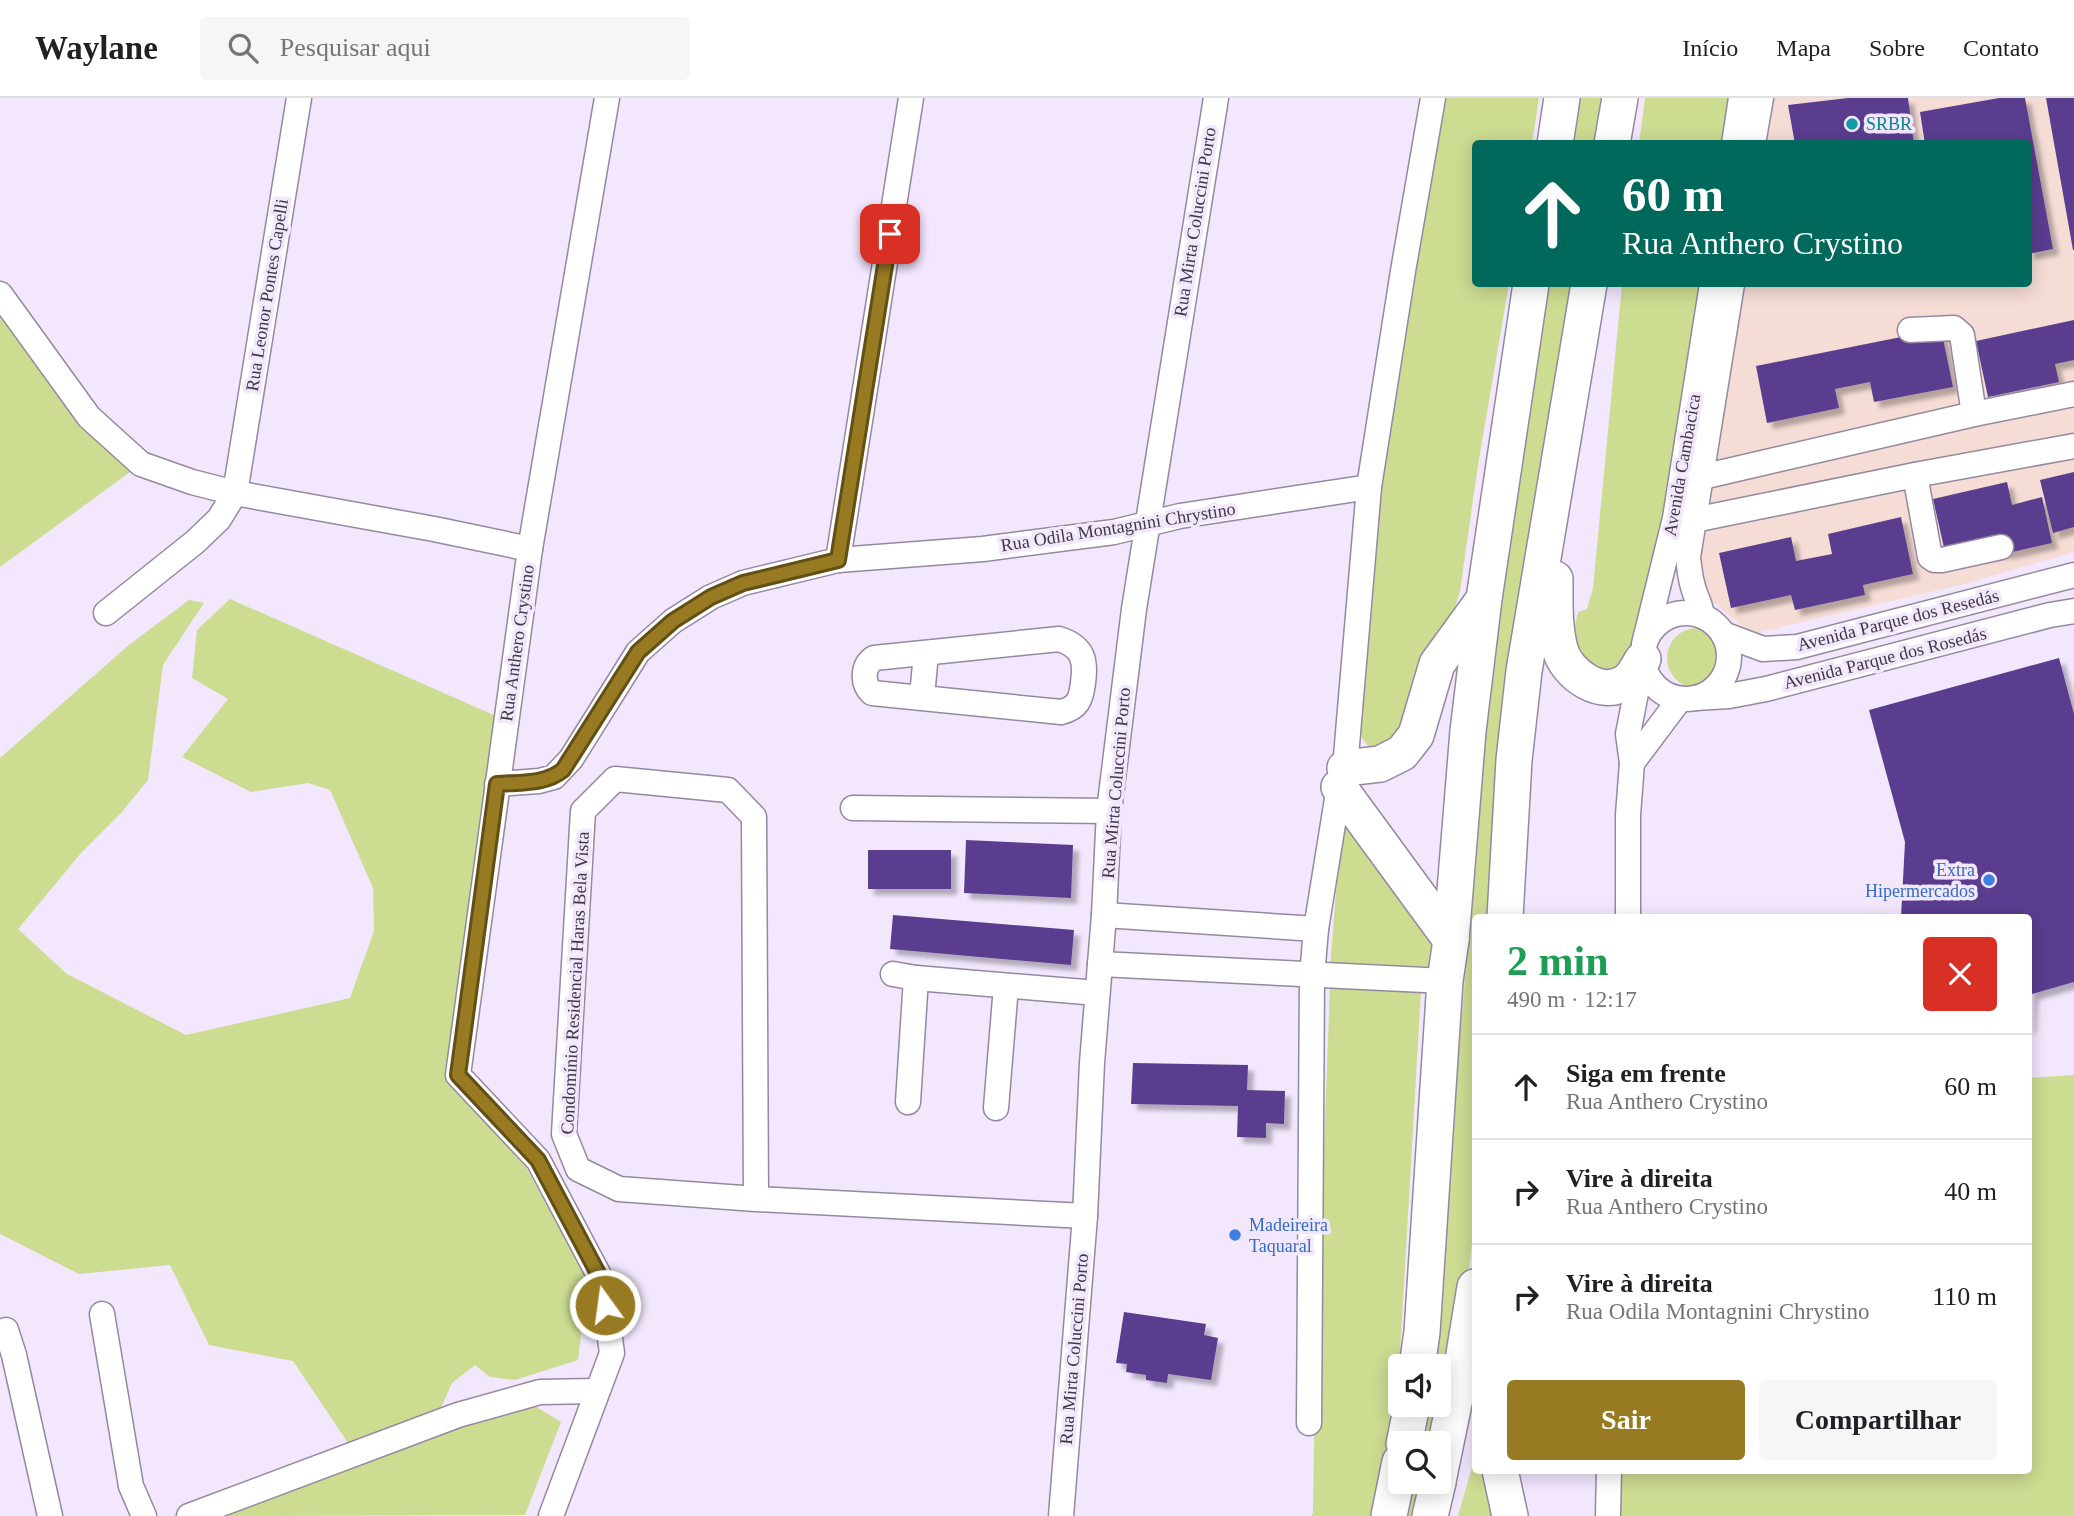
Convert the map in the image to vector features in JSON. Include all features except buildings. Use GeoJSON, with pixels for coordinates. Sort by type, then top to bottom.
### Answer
{"type":"FeatureCollection","features":[{"type":"Feature","properties":{"kind":"highway"},"geometry":{"type":"LineString","coordinates":[[1556,140],[1562,98]]}},
{"type":"Feature","properties":{"kind":"highway"},"geometry":{"type":"LineString","coordinates":[[1613,140],[1620,98]]}},
{"type":"Feature","properties":{"kind":"highway"},"geometry":{"type":"LineString","coordinates":[[1419,1354],[1445,981],[1451,940],[1468,731],[1484,599],[1531,287]]}},
{"type":"Feature","properties":{"kind":"highway"},"geometry":{"type":"LineString","coordinates":[[1505,914],[1514,760],[1524,671],[1589,287]]}},
{"type":"Feature","properties":{"kind":"highway"},"geometry":{"type":"LineString","coordinates":[[1590,287],[1555,577],[1556,624],[1560,651],[1569,667],[1582,679],[1601,688],[1625,683],[1644,659]]}},
{"type":"Feature","properties":{"kind":"highway"},"geometry":{"type":"LineString","coordinates":[[1451,940],[1342,777],[1402,753],[1416,735],[1437,664],[1484,599]]}},
{"type":"Feature","properties":{"kind":"highway"},"geometry":{"type":"LineString","coordinates":[[1448,1431],[1472,1305]]}},
{"type":"Feature","properties":{"kind":"highway"},"geometry":{"type":"LineString","coordinates":[[1501,1474],[1510,1516]]}},
{"type":"Feature","properties":{"kind":"highway"},"geometry":{"type":"LineString","coordinates":[[1389,1516],[1393,1494]]}},
{"type":"Feature","properties":{"kind":"highway"},"geometry":{"type":"LineString","coordinates":[[1430,1516],[1435,1494]]}},
{"type":"Feature","properties":{"kind":"street","name":"Rua Leonor Pontes Capelli"},"geometry":{"type":"LineString","coordinates":[[235,493],[299,98]]}},
{"type":"Feature","properties":{"kind":"street","name":"Rua Anthero Crystino"},"geometry":{"type":"LineString","coordinates":[[597,1391],[612,1353],[602,1281],[538,1160],[458,1075],[530,549],[607,98]]}},
{"type":"Feature","properties":{"kind":"street"},"geometry":{"type":"LineString","coordinates":[[838,560],[911,98]]}},
{"type":"Feature","properties":{"kind":"street","name":"Rua Mirta Coluccini Porto"},"geometry":{"type":"LineString","coordinates":[[1061,1516],[1085,1216],[1109,811],[1146,523],[1216,98]]}},
{"type":"Feature","properties":{"kind":"street"},"geometry":{"type":"LineString","coordinates":[[1308,1423],[1312,976],[1316,929],[1342,777],[1369,488],[1433,98]]}},
{"type":"Feature","properties":{"kind":"street"},"geometry":{"type":"LineString","coordinates":[[1735,140],[1741,98]]}},
{"type":"Feature","properties":{"kind":"street"},"geometry":{"type":"LineString","coordinates":[[1754,140],[1761,98]]}},
{"type":"Feature","properties":{"kind":"street","name":"Avenida Cambacica"},"geometry":{"type":"LineString","coordinates":[[1644,659],[1675,518],[1712,287]]}},
{"type":"Feature","properties":{"kind":"street","name":"Avenida Cambacica"},"geometry":{"type":"LineString","coordinates":[[1702,616],[1701,604],[1690,576],[1688,557],[1732,287]]}},
{"type":"Feature","properties":{"kind":"street"},"geometry":{"type":"LineString","coordinates":[[0,294],[89,417],[141,464],[192,482],[235,493],[422,526],[530,549]]}},
{"type":"Feature","properties":{"kind":"street"},"geometry":{"type":"LineString","coordinates":[[1910,330],[1954,328],[1962,335],[1974,414]]}},
{"type":"Feature","properties":{"kind":"street"},"geometry":{"type":"LineString","coordinates":[[1702,477],[1974,414],[2074,394]]}},
{"type":"Feature","properties":{"kind":"street"},"geometry":{"type":"LineString","coordinates":[[1694,520],[2074,446]]}},
{"type":"Feature","properties":{"kind":"street"},"geometry":{"type":"LineString","coordinates":[[1915,475],[1930,556],[1934,560],[2001,547]]}},
{"type":"Feature","properties":{"kind":"street","name":"Rua Odila Montagnini Chrystino"},"geometry":{"type":"LineString","coordinates":[[497,784],[539,782],[554,777],[563,770],[638,652],[673,621],[711,597],[743,583],[838,560],[983,549],[1114,532],[1180,516],[1369,488]]}},
{"type":"Feature","properties":{"kind":"street"},"geometry":{"type":"LineString","coordinates":[[106,612],[195,542],[219,519],[235,493]]}},
{"type":"Feature","properties":{"kind":"street","name":"Avenida Parque dos Resedás"},"geometry":{"type":"LineString","coordinates":[[1723,634],[1763,649],[1797,647],[2074,575]]}},
{"type":"Feature","properties":{"kind":"street","name":"Avenida Parque dos Rosedás"},"geometry":{"type":"LineString","coordinates":[[1687,699],[1729,696],[1766,689],[2074,611]]}},
{"type":"Feature","properties":{"kind":"street"},"geometry":{"type":"LineString","coordinates":[[1628,914],[1628,815],[1632,763],[1628,734],[1636,693],[1644,659],[1651,631],[1662,621],[1675,615],[1689,613],[1702,616],[1723,634],[1728,646],[1729,660],[1726,673],[1718,685],[1708,694],[1687,699],[1666,695],[1644,659]]}},
{"type":"Feature","properties":{"kind":"street"},"geometry":{"type":"LineString","coordinates":[[1059,639],[1076,648],[1086,666],[1081,699],[1070,710],[1061,712],[873,692],[867,688],[865,680],[866,667],[874,658],[1059,639]]}},
{"type":"Feature","properties":{"kind":"street"},"geometry":{"type":"LineString","coordinates":[[922,697],[926,653]]}},
{"type":"Feature","properties":{"kind":"street"},"geometry":{"type":"LineString","coordinates":[[1086,666],[1127,670]]}},
{"type":"Feature","properties":{"kind":"street"},"geometry":{"type":"LineString","coordinates":[[1632,763],[1687,699]]}},
{"type":"Feature","properties":{"kind":"street","name":"Condomínio Residencial Haras Bela Vista"},"geometry":{"type":"LineString","coordinates":[[756,1199],[754,817],[728,790],[615,779],[583,811],[564,1134],[578,1169],[619,1189],[756,1199],[1085,1216]]}},
{"type":"Feature","properties":{"kind":"street"},"geometry":{"type":"LineString","coordinates":[[853,808],[1109,811]]}},
{"type":"Feature","properties":{"kind":"street"},"geometry":{"type":"LineString","coordinates":[[1104,915],[1316,929]]}},
{"type":"Feature","properties":{"kind":"street"},"geometry":{"type":"LineString","coordinates":[[1100,964],[1445,981]]}},
{"type":"Feature","properties":{"kind":"street"},"geometry":{"type":"LineString","coordinates":[[908,1102],[905,976],[1097,993]]}},
{"type":"Feature","properties":{"kind":"street"},"geometry":{"type":"LineString","coordinates":[[996,1108],[1006,986]]}},
{"type":"Feature","properties":{"kind":"street"},"geometry":{"type":"LineString","coordinates":[[102,1314],[131,1486],[144,1516]]}},
{"type":"Feature","properties":{"kind":"street"},"geometry":{"type":"LineString","coordinates":[[6,1331],[14,1355],[50,1516]]}},
{"type":"Feature","properties":{"kind":"street"},"geometry":{"type":"LineString","coordinates":[[189,1516],[458,1415],[540,1392],[597,1391],[551,1516]]}},
{"type":"Feature","properties":{"kind":"street"},"geometry":{"type":"LineString","coordinates":[[1608,1516],[1609,1474]]}},
{"type":"Feature","properties":{"kind":"shaded area"},"geometry":{"type":"Polygon","coordinates":[[[1763,98],[2074,98],[2074,552],[1964,584],[1752,634],[1709,599],[1694,554],[1736,287],[2032,287],[2032,140],[1756,140],[1763,98]]]}},
{"type":"Feature","properties":{"kind":"green space"},"geometry":{"type":"Polygon","coordinates":[[[1446,98],[1539,98],[1532,140],[1472,140],[1472,287],[1508,287],[1460,591],[1450,623],[1420,655],[1396,739],[1376,748],[1368,746],[1362,738],[1359,726],[1375,567],[1380,478],[1446,98]]]}},
{"type":"Feature","properties":{"kind":"green space"},"geometry":{"type":"Polygon","coordinates":[[[1578,98],[1602,98],[1595,140],[1571,140],[1578,98]]]}},
{"type":"Feature","properties":{"kind":"green space"},"geometry":{"type":"Polygon","coordinates":[[[1645,98],[1731,98],[1724,140],[1640,140],[1645,98]]]}},
{"type":"Feature","properties":{"kind":"green space"},"geometry":{"type":"Polygon","coordinates":[[[0,284],[141,464],[0,567],[0,284]]]}},
{"type":"Feature","properties":{"kind":"green space"},"geometry":{"type":"Polygon","coordinates":[[[1547,287],[1570,287],[1512,649],[1490,914],[1472,914],[1472,1242],[1467,1290],[1451,1372],[1451,1354],[1434,1354],[1492,650],[1547,287]]]}},
{"type":"Feature","properties":{"kind":"green space"},"geometry":{"type":"Polygon","coordinates":[[[1622,287],[1702,287],[1666,517],[1634,665],[1608,680],[1570,648],[1578,612],[1587,609],[1593,588],[1622,287]]]}},
{"type":"Feature","properties":{"kind":"green space"},"geometry":{"type":"Polygon","coordinates":[[[230,599],[496,716],[452,1086],[524,1164],[588,1279],[578,1360],[515,1380],[490,1377],[475,1365],[452,1383],[439,1412],[350,1446],[293,1361],[209,1345],[170,1265],[79,1274],[0,1234],[0,758],[130,644],[189,600],[204,603],[163,665],[148,780],[121,813],[81,853],[18,929],[67,974],[186,1035],[350,998],[374,931],[373,888],[330,790],[308,783],[251,792],[182,757],[228,699],[192,678],[197,630],[230,599]]]}},
{"type":"Feature","properties":{"kind":"green space"},"geometry":{"type":"Polygon","coordinates":[[[1691,628],[1703,628],[1722,641],[1727,658],[1725,670],[1714,683],[1703,688],[1691,688],[1672,675],[1667,664],[1667,652],[1680,633],[1691,628]]]}},
{"type":"Feature","properties":{"kind":"green space"},"geometry":{"type":"Polygon","coordinates":[[[1342,818],[1436,936],[1437,974],[1330,967],[1342,818]]]}},
{"type":"Feature","properties":{"kind":"green space"},"geometry":{"type":"Polygon","coordinates":[[[1330,987],[1421,992],[1400,1354],[1388,1354],[1388,1417],[1392,1417],[1371,1516],[1311,1516],[1330,987]]]}},
{"type":"Feature","properties":{"kind":"green space"},"geometry":{"type":"Polygon","coordinates":[[[2074,1075],[2074,1516],[1613,1516],[1614,1474],[2032,1474],[2032,1078],[2074,1075]]]}},
{"type":"Feature","properties":{"kind":"green space"},"geometry":{"type":"Polygon","coordinates":[[[530,1403],[561,1422],[525,1515],[219,1516],[381,1455],[530,1403]]]}},
{"type":"Feature","properties":{"kind":"green space"},"geometry":{"type":"Polygon","coordinates":[[[1426,1417],[1442,1417],[1440,1431],[1424,1431],[1426,1417]]]}},
{"type":"Feature","properties":{"kind":"green space"},"geometry":{"type":"Polygon","coordinates":[[[1472,1467],[1472,1474],[1493,1474],[1501,1516],[1458,1516],[1472,1467]]]}},
{"type":"Feature","properties":{"kind":"green space"},"geometry":{"type":"Polygon","coordinates":[[[1409,1494],[1426,1494],[1421,1516],[1403,1516],[1409,1494]]]}},
{"type":"Feature","properties":{"kind":"place","name":"SRBR"},"geometry":{"type":"Point","coordinates":[1852,124]}},
{"type":"Feature","properties":{"kind":"place","name":"Extra Hipermercados"},"geometry":{"type":"Point","coordinates":[1989,880]}},
{"type":"Feature","properties":{"kind":"place","name":"Madeireira Taquaral"},"geometry":{"type":"Point","coordinates":[1235,1235]}},
{"type":"Feature","properties":{"kind":"route"},"geometry":{"type":"LineString","coordinates":[[605,1305],[602,1281],[538,1160],[458,1075],[497,784],[539,782],[554,777],[563,770],[638,652],[673,621],[711,597],[743,583],[838,560],[890,234]]}}]}
